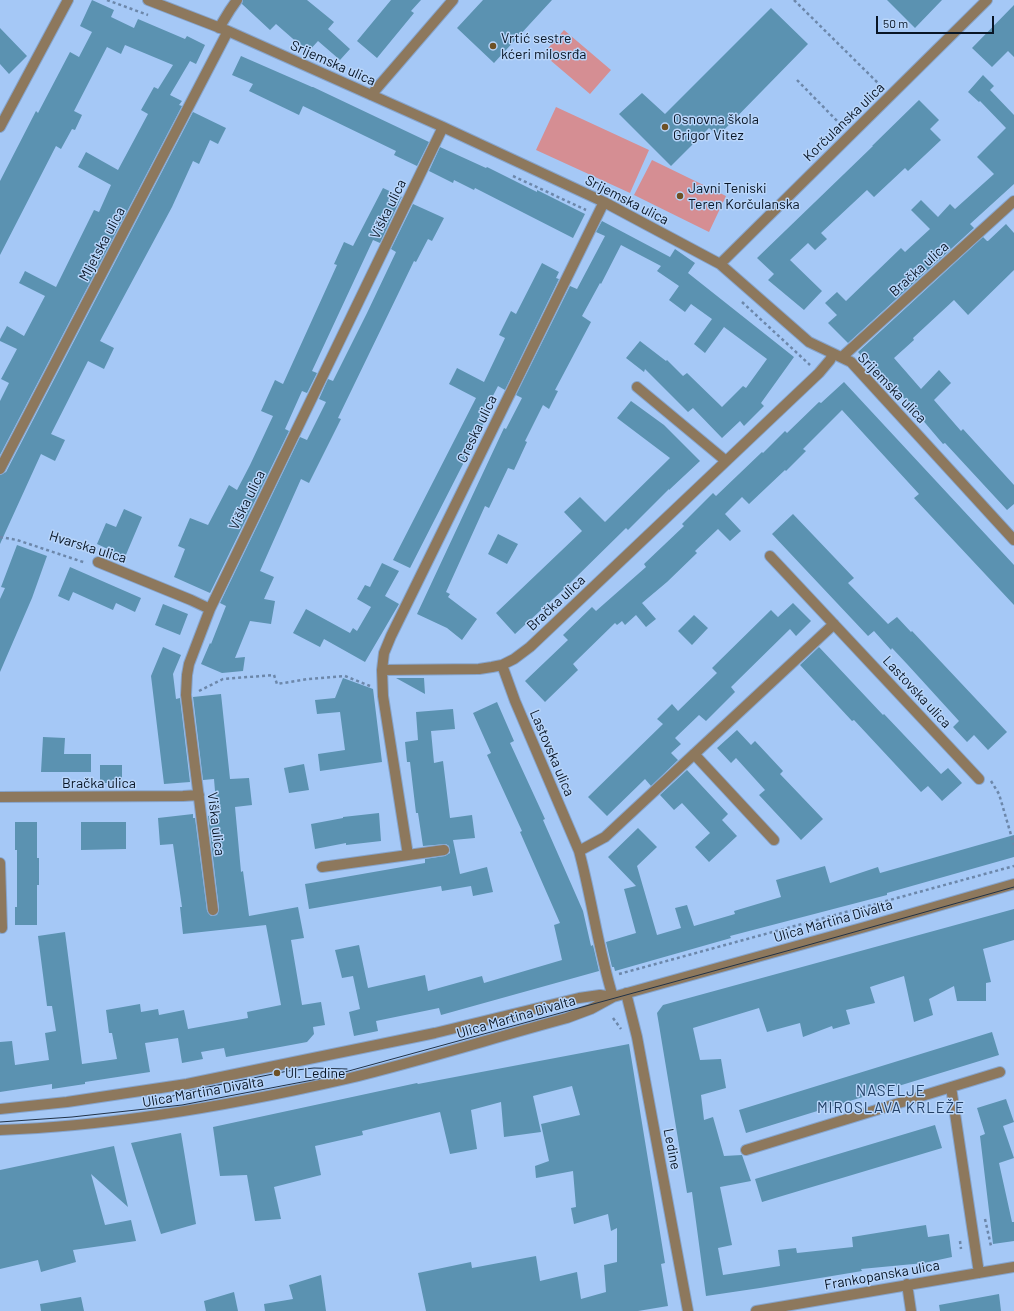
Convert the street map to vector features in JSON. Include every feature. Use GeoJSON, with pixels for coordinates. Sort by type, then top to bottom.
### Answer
{"type":"FeatureCollection","features":[{"type":"Feature","properties":{"kind":"street"},"geometry":{"type":"LineString","coordinates":[[0,127],[68,0]]}},
{"type":"Feature","properties":{"kind":"street","name":"Srijemska ulica"},"geometry":{"type":"LineString","coordinates":[[148,0],[224,30],[443,127],[604,202],[720,264],[809,342],[851,362],[1014,540]]}},
{"type":"Feature","properties":{"kind":"street","name":"Mljetska ulica"},"geometry":{"type":"LineString","coordinates":[[0,469],[224,30],[230,10],[237,0]]}},
{"type":"Feature","properties":{"kind":"street"},"geometry":{"type":"LineString","coordinates":[[371,95],[453,0]]}},
{"type":"Feature","properties":{"kind":"street","name":"Korčulanska ulica"},"geometry":{"type":"LineString","coordinates":[[720,264],[987,0]]}},
{"type":"Feature","properties":{"kind":"street","name":"Viška ulica"},"geometry":{"type":"LineString","coordinates":[[213,910],[186,695],[189,664],[210,609],[443,127]]}},
{"type":"Feature","properties":{"kind":"street","name":"Creska ulica"},"geometry":{"type":"LineString","coordinates":[[382,670],[384,653],[391,636],[604,202]]}},
{"type":"Feature","properties":{"kind":"street","name":"Bračka ulica"},"geometry":{"type":"LineString","coordinates":[[382,670],[479,669],[502,665],[514,659],[530,647],[819,373],[830,360],[838,355],[1012,207]]}},
{"type":"Feature","properties":{"kind":"street"},"geometry":{"type":"LineString","coordinates":[[637,387],[726,461]]}},
{"type":"Feature","properties":{"kind":"street","name":"Lastovska ulica"},"geometry":{"type":"LineString","coordinates":[[770,556],[979,779]]}},
{"type":"Feature","properties":{"kind":"street","name":"Hvarska ulica"},"geometry":{"type":"LineString","coordinates":[[98,562],[210,609]]}},
{"type":"Feature","properties":{"kind":"street"},"geometry":{"type":"LineString","coordinates":[[579,851],[605,837],[834,624]]}},
{"type":"Feature","properties":{"kind":"street","name":"Lastovska ulica"},"geometry":{"type":"LineString","coordinates":[[502,665],[515,701],[579,851],[607,978],[613,997]]}},
{"type":"Feature","properties":{"kind":"street"},"geometry":{"type":"LineString","coordinates":[[382,670],[383,687],[408,855]]}},
{"type":"Feature","properties":{"kind":"street"},"geometry":{"type":"LineString","coordinates":[[694,754],[774,840]]}},
{"type":"Feature","properties":{"kind":"street","name":"Bračka ulica"},"geometry":{"type":"LineString","coordinates":[[0,797],[198,795]]}},
{"type":"Feature","properties":{"kind":"street"},"geometry":{"type":"LineString","coordinates":[[322,867],[444,850]]}},
{"type":"Feature","properties":{"kind":"street"},"geometry":{"type":"LineString","coordinates":[[0,862],[2,928]]}},
{"type":"Feature","properties":{"kind":"street","name":"Ulica Martina Divalta"},"geometry":{"type":"LineString","coordinates":[[0,1130],[61,1126],[158,1115],[292,1091],[382,1069],[567,1018],[591,1009],[613,997],[626,993],[1014,884]]}},
{"type":"Feature","properties":{"kind":"street","name":"Ledine"},"geometry":{"type":"LineString","coordinates":[[626,993],[637,1037],[688,1311]]}},
{"type":"Feature","properties":{"kind":"street","name":"Ulica Martina Divalta"},"geometry":{"type":"LineString","coordinates":[[0,1109],[90,1099],[186,1084],[435,1033],[579,998],[600,995],[613,997]]}},
{"type":"Feature","properties":{"kind":"street"},"geometry":{"type":"LineString","coordinates":[[746,1150],[1000,1072]]}},
{"type":"Feature","properties":{"kind":"street"},"geometry":{"type":"LineString","coordinates":[[951,1087],[979,1273]]}},
{"type":"Feature","properties":{"kind":"street","name":"Frankopanska ulica"},"geometry":{"type":"LineString","coordinates":[[756,1311],[907,1284],[1014,1267]]}},
{"type":"Feature","properties":{"kind":"street"},"geometry":{"type":"LineString","coordinates":[[907,1284],[911,1311]]}},
{"type":"Feature","properties":{"kind":"path"},"geometry":{"type":"LineString","coordinates":[[107,0],[150,16]]}},
{"type":"Feature","properties":{"kind":"path"},"geometry":{"type":"LineString","coordinates":[[794,0],[891,96]]}},
{"type":"Feature","properties":{"kind":"path"},"geometry":{"type":"LineString","coordinates":[[797,80],[851,135]]}},
{"type":"Feature","properties":{"kind":"path"},"geometry":{"type":"LineString","coordinates":[[507,173],[598,216]]}},
{"type":"Feature","properties":{"kind":"path"},"geometry":{"type":"LineString","coordinates":[[740,301],[819,373]]}},
{"type":"Feature","properties":{"kind":"path","name":"Hvarska ulica"},"geometry":{"type":"LineString","coordinates":[[0,536],[17,540],[94,566],[98,562]]}},
{"type":"Feature","properties":{"kind":"path"},"geometry":{"type":"LineString","coordinates":[[186,695],[198,692],[223,679],[274,675],[277,684],[308,679],[345,676],[372,686],[383,687]]}},
{"type":"Feature","properties":{"kind":"path"},"geometry":{"type":"LineString","coordinates":[[979,779],[992,782],[999,794],[1014,845]]}},
{"type":"Feature","properties":{"kind":"path"},"geometry":{"type":"LineString","coordinates":[[607,978],[1014,866]]}},
{"type":"Feature","properties":{"kind":"path"},"geometry":{"type":"LineString","coordinates":[[613,1018],[624,1032]]}},
{"type":"Feature","properties":{"kind":"path"},"geometry":{"type":"LineString","coordinates":[[985,1215],[991,1246]]}},
{"type":"Feature","properties":{"kind":"path"},"geometry":{"type":"LineString","coordinates":[[960,1241],[961,1249]]}},
{"type":"Feature","properties":{"kind":"shaded area"},"geometry":{"type":"Polygon","coordinates":[[[564,30],[611,70],[590,94],[543,54],[564,30]]]}},
{"type":"Feature","properties":{"kind":"shaded area"},"geometry":{"type":"Polygon","coordinates":[[[556,107],[649,150],[630,193],[536,150],[556,107]]]}},
{"type":"Feature","properties":{"kind":"shaded area","name":"Javni Teniski Teren Korčulanska"},"geometry":{"type":"Polygon","coordinates":[[[652,160],[726,196],[709,232],[634,195],[652,160]]]}},
{"type":"Feature","properties":{"kind":"building"},"geometry":{"type":"Polygon","coordinates":[[[92,0],[114,10],[111,17],[134,28],[138,19],[185,39],[187,36],[205,45],[196,64],[190,61],[170,95],[182,101],[179,105],[182,106],[0,455],[0,401],[9,383],[1,379],[17,349],[0,341],[0,339],[7,326],[24,336],[45,296],[19,283],[25,271],[56,287],[94,210],[99,212],[111,185],[78,167],[86,152],[118,170],[148,114],[141,110],[154,87],[158,89],[173,65],[125,45],[121,54],[107,47],[74,111],[82,115],[75,130],[72,129],[61,149],[56,146],[0,255],[0,181],[36,111],[38,113],[70,52],[79,57],[92,32],[80,26],[92,0]]]}},
{"type":"Feature","properties":{"kind":"building"},"geometry":{"type":"Polygon","coordinates":[[[243,0],[307,0],[334,22],[328,29],[350,49],[340,60],[318,41],[308,52],[276,24],[270,30],[242,4],[243,0]]]}},
{"type":"Feature","properties":{"kind":"building"},"geometry":{"type":"Polygon","coordinates":[[[391,0],[421,0],[411,11],[414,13],[377,58],[357,41],[391,0]]]}},
{"type":"Feature","properties":{"kind":"building","name":"Vrtić sestre kćeri milosrđa"},"geometry":{"type":"Polygon","coordinates":[[[483,0],[552,0],[494,63],[457,28],[483,0]]]}},
{"type":"Feature","properties":{"kind":"building"},"geometry":{"type":"Polygon","coordinates":[[[887,0],[942,0],[915,28],[887,0]]]}},
{"type":"Feature","properties":{"kind":"building"},"geometry":{"type":"Polygon","coordinates":[[[1014,5],[1014,57],[1008,51],[992,67],[972,48],[1014,5]]]}},
{"type":"Feature","properties":{"kind":"building"},"geometry":{"type":"Polygon","coordinates":[[[771,8],[808,44],[718,136],[709,128],[671,166],[619,114],[642,93],[665,114],[771,8]]]}},
{"type":"Feature","properties":{"kind":"building"},"geometry":{"type":"Polygon","coordinates":[[[0,28],[27,56],[9,74],[0,64],[0,28]]]}},
{"type":"Feature","properties":{"kind":"building"},"geometry":{"type":"Polygon","coordinates":[[[241,56],[313,87],[429,142],[417,166],[394,155],[396,151],[303,106],[299,115],[249,91],[253,84],[232,75],[241,56]]]}},
{"type":"Feature","properties":{"kind":"building"},"geometry":{"type":"Polygon","coordinates":[[[983,75],[994,86],[990,90],[1014,115],[1014,184],[970,224],[974,228],[848,343],[828,323],[837,315],[825,303],[837,292],[846,301],[901,248],[905,252],[930,229],[911,210],[921,200],[938,217],[950,204],[955,209],[994,174],[977,157],[1006,128],[980,101],[979,102],[968,92],[983,75]]]}},
{"type":"Feature","properties":{"kind":"building"},"geometry":{"type":"Polygon","coordinates":[[[919,100],[939,120],[930,129],[941,140],[908,171],[905,168],[874,197],[867,190],[821,233],[827,239],[815,250],[808,243],[790,260],[822,291],[804,310],[768,280],[774,274],[757,258],[919,100]]]}},
{"type":"Feature","properties":{"kind":"building"},"geometry":{"type":"Polygon","coordinates":[[[193,112],[226,128],[218,144],[210,140],[199,164],[193,161],[172,207],[100,341],[114,348],[104,369],[88,361],[51,434],[65,440],[55,461],[41,454],[0,544],[0,475],[6,472],[193,112]]]}},
{"type":"Feature","properties":{"kind":"building"},"geometry":{"type":"Polygon","coordinates":[[[440,147],[486,168],[487,167],[537,192],[537,190],[585,214],[573,238],[475,188],[474,190],[454,180],[453,183],[429,171],[440,147]]]}},
{"type":"Feature","properties":{"kind":"building"},"geometry":{"type":"Polygon","coordinates":[[[383,188],[402,197],[380,243],[373,240],[312,371],[317,373],[307,393],[302,391],[285,429],[289,431],[210,593],[174,577],[185,549],[178,546],[190,518],[208,525],[229,485],[237,490],[273,416],[261,411],[275,380],[283,384],[337,265],[334,264],[344,242],[353,246],[383,188]]]}},
{"type":"Feature","properties":{"kind":"building"},"geometry":{"type":"Polygon","coordinates":[[[413,204],[444,218],[432,241],[428,239],[416,262],[414,261],[338,418],[341,419],[309,483],[301,479],[260,571],[274,577],[264,599],[275,601],[271,624],[250,621],[235,658],[245,657],[243,671],[222,673],[201,664],[210,643],[211,644],[226,606],[220,603],[300,437],[307,440],[326,402],[319,399],[328,379],[333,381],[367,313],[396,252],[391,249],[413,204]]]}},
{"type":"Feature","properties":{"kind":"building"},"geometry":{"type":"Polygon","coordinates":[[[602,221],[670,257],[675,249],[695,263],[688,273],[794,357],[761,403],[764,406],[744,426],[740,421],[722,438],[693,408],[688,412],[645,369],[644,372],[626,358],[640,341],[666,361],[667,360],[683,376],[687,373],[722,407],[743,386],[746,388],[767,359],[724,327],[705,353],[694,344],[712,319],[691,304],[685,312],[669,300],[679,286],[657,271],[661,266],[621,245],[601,284],[600,283],[582,316],[591,322],[555,390],[558,391],[549,409],[543,405],[525,441],[527,442],[514,470],[508,468],[489,508],[485,506],[446,592],[450,594],[448,597],[477,619],[462,640],[447,628],[417,614],[504,428],[506,429],[522,398],[516,395],[570,286],[577,289],[605,236],[596,232],[602,221]]]}},
{"type":"Feature","properties":{"kind":"building"},"geometry":{"type":"Polygon","coordinates":[[[1006,224],[1014,233],[1014,270],[968,315],[954,300],[894,358],[921,389],[939,370],[951,383],[934,400],[961,431],[963,429],[1014,485],[1014,504],[1007,510],[945,443],[943,444],[898,391],[895,394],[858,352],[983,237],[988,241],[1006,224]]]}},
{"type":"Feature","properties":{"kind":"building"},"geometry":{"type":"Polygon","coordinates":[[[542,263],[559,272],[556,278],[559,279],[505,390],[498,386],[482,417],[486,419],[410,568],[393,560],[476,398],[449,384],[457,368],[484,382],[505,338],[499,335],[511,311],[516,314],[542,263]]]}},
{"type":"Feature","properties":{"kind":"building"},"geometry":{"type":"Polygon","coordinates":[[[844,382],[1014,565],[1014,605],[914,498],[919,494],[842,410],[803,449],[806,451],[749,504],[742,497],[725,514],[741,531],[730,541],[718,529],[695,551],[697,553],[667,582],[642,603],[656,619],[646,627],[636,615],[625,625],[622,621],[617,625],[615,623],[573,664],[578,670],[545,702],[525,681],[568,640],[563,635],[592,607],[596,611],[646,567],[644,564],[684,526],[682,524],[713,493],[716,496],[785,431],[787,433],[819,402],[821,403],[844,382]]]}},
{"type":"Feature","properties":{"kind":"building"},"geometry":{"type":"Polygon","coordinates":[[[631,401],[664,425],[700,461],[669,489],[628,530],[626,528],[566,587],[515,634],[496,613],[582,531],[564,512],[580,497],[605,522],[670,458],[617,418],[631,401]]]}},
{"type":"Feature","properties":{"kind":"building"},"geometry":{"type":"Polygon","coordinates":[[[124,509],[142,517],[125,557],[97,544],[106,523],[116,527],[124,509]]]}},
{"type":"Feature","properties":{"kind":"building"},"geometry":{"type":"Polygon","coordinates":[[[793,514],[854,578],[848,583],[888,624],[897,617],[1007,732],[988,750],[974,735],[967,742],[953,727],[959,721],[892,648],[891,650],[874,631],[868,636],[772,534],[793,514]]]}},
{"type":"Feature","properties":{"kind":"building"},"geometry":{"type":"Polygon","coordinates":[[[498,534],[518,544],[507,564],[488,554],[498,534]]]}},
{"type":"Feature","properties":{"kind":"building"},"geometry":{"type":"Polygon","coordinates":[[[17,545],[47,556],[32,598],[0,672],[0,599],[5,588],[1,587],[17,545]]]}},
{"type":"Feature","properties":{"kind":"building"},"geometry":{"type":"Polygon","coordinates":[[[382,563],[399,571],[385,596],[399,604],[365,662],[324,639],[320,647],[293,633],[306,609],[350,633],[353,628],[357,631],[371,607],[357,599],[365,585],[370,587],[382,563]]]}},
{"type":"Feature","properties":{"kind":"building"},"geometry":{"type":"Polygon","coordinates":[[[70,567],[141,598],[135,612],[116,603],[113,610],[73,592],[69,601],[58,596],[70,567]]]}},
{"type":"Feature","properties":{"kind":"building"},"geometry":{"type":"Polygon","coordinates":[[[793,603],[811,621],[796,636],[790,629],[731,687],[735,692],[706,721],[699,715],[675,738],[681,744],[671,753],[678,760],[651,786],[645,779],[607,816],[588,797],[663,724],[657,719],[672,704],[678,711],[717,673],[712,668],[771,610],[778,617],[793,603]]]}},
{"type":"Feature","properties":{"kind":"building"},"geometry":{"type":"Polygon","coordinates":[[[163,604],[188,614],[180,635],[155,625],[163,604]]]}},
{"type":"Feature","properties":{"kind":"building"},"geometry":{"type":"Polygon","coordinates":[[[694,615],[708,628],[692,645],[678,631],[694,615]]]}},
{"type":"Feature","properties":{"kind":"building"},"geometry":{"type":"Polygon","coordinates":[[[163,647],[181,655],[173,674],[176,699],[180,698],[190,782],[164,784],[151,676],[163,647]]]}},
{"type":"Feature","properties":{"kind":"building"},"geometry":{"type":"Polygon","coordinates":[[[819,647],[941,774],[948,768],[962,783],[942,801],[928,786],[921,792],[800,665],[819,647]]]}},
{"type":"Feature","properties":{"kind":"building"},"geometry":{"type":"Polygon","coordinates":[[[343,678],[373,689],[382,762],[320,771],[318,754],[345,750],[340,712],[317,714],[315,700],[335,698],[343,678]]]}},
{"type":"Feature","properties":{"kind":"building"},"geometry":{"type":"Polygon","coordinates":[[[396,678],[424,678],[425,694],[396,678]]]}},
{"type":"Feature","properties":{"kind":"building"},"geometry":{"type":"Polygon","coordinates":[[[221,694],[230,779],[249,778],[252,805],[235,807],[241,872],[243,871],[249,916],[298,907],[304,938],[291,940],[302,1005],[321,1002],[325,1025],[313,1027],[314,1034],[307,1042],[226,1057],[224,1048],[201,1052],[203,1059],[182,1063],[178,1038],[145,1043],[150,1072],[85,1082],[85,1084],[52,1089],[52,1084],[0,1092],[0,1042],[12,1041],[15,1065],[49,1060],[45,1033],[56,1031],[52,1006],[47,1006],[38,936],[65,932],[82,1064],[117,1059],[112,1033],[109,1033],[106,1010],[140,1004],[141,1012],[158,1009],[159,1015],[184,1010],[188,1029],[248,1018],[247,1012],[281,1005],[266,925],[183,934],[180,907],[182,907],[173,844],[160,845],[158,818],[193,814],[193,818],[195,818],[207,911],[211,916],[217,915],[219,909],[208,816],[217,815],[214,779],[203,780],[193,697],[221,694]]]}},
{"type":"Feature","properties":{"kind":"building"},"geometry":{"type":"Polygon","coordinates":[[[497,702],[514,741],[510,743],[545,819],[543,820],[583,911],[591,946],[593,945],[599,971],[441,1015],[439,1008],[376,1021],[378,1031],[354,1036],[349,1012],[360,1009],[353,976],[342,978],[335,950],[359,945],[368,988],[425,975],[428,991],[482,976],[484,983],[562,960],[554,925],[560,923],[520,832],[522,831],[487,755],[491,753],[473,713],[497,702]]]}},
{"type":"Feature","properties":{"kind":"building"},"geometry":{"type":"Polygon","coordinates":[[[453,709],[455,729],[431,731],[434,763],[443,761],[450,818],[472,815],[475,838],[453,840],[460,874],[487,867],[493,892],[473,896],[471,886],[442,891],[441,886],[309,909],[305,884],[425,863],[425,859],[445,856],[450,853],[449,846],[446,844],[423,846],[418,813],[416,813],[410,762],[407,762],[405,742],[418,740],[416,712],[453,709]]]}},
{"type":"Feature","properties":{"kind":"building"},"geometry":{"type":"Polygon","coordinates":[[[737,730],[751,745],[755,741],[783,771],[780,774],[823,819],[801,840],[759,795],[765,790],[736,758],[731,763],[717,748],[737,730]]]}},
{"type":"Feature","properties":{"kind":"building"},"geometry":{"type":"Polygon","coordinates":[[[43,737],[65,738],[64,754],[91,754],[91,772],[41,772],[43,737]]]}},
{"type":"Feature","properties":{"kind":"building"},"geometry":{"type":"Polygon","coordinates":[[[304,764],[309,790],[289,793],[284,768],[304,764]]]}},
{"type":"Feature","properties":{"kind":"building"},"geometry":{"type":"Polygon","coordinates":[[[100,765],[122,765],[122,783],[100,783],[100,765]]]}},
{"type":"Feature","properties":{"kind":"building"},"geometry":{"type":"Polygon","coordinates":[[[687,770],[728,814],[722,820],[737,836],[709,862],[695,847],[710,833],[682,803],[674,810],[660,795],[687,770]]]}},
{"type":"Feature","properties":{"kind":"building"},"geometry":{"type":"Polygon","coordinates":[[[379,813],[381,841],[346,845],[346,843],[315,849],[311,824],[343,817],[379,813]]]}},
{"type":"Feature","properties":{"kind":"building"},"geometry":{"type":"Polygon","coordinates":[[[15,822],[37,822],[39,885],[37,885],[37,925],[15,925],[15,907],[17,907],[17,850],[15,850],[15,822]]]}},
{"type":"Feature","properties":{"kind":"building"},"geometry":{"type":"Polygon","coordinates":[[[81,822],[126,822],[126,849],[81,850],[81,822]]]}},
{"type":"Feature","properties":{"kind":"building"},"geometry":{"type":"Polygon","coordinates":[[[638,828],[657,847],[637,866],[657,935],[681,928],[675,908],[687,905],[694,926],[735,914],[734,911],[781,897],[776,880],[825,866],[830,883],[878,867],[880,873],[1014,835],[1014,857],[887,893],[887,895],[730,936],[731,938],[615,971],[614,967],[612,967],[606,942],[636,933],[624,889],[636,886],[608,857],[638,828]]]}},
{"type":"Feature","properties":{"kind":"building"},"geometry":{"type":"Polygon","coordinates":[[[1014,909],[1014,940],[983,949],[991,982],[986,983],[986,1001],[957,1001],[954,986],[929,999],[933,1015],[914,1022],[904,976],[870,987],[875,1003],[846,1010],[850,1024],[833,1029],[832,1026],[803,1037],[800,1023],[767,1032],[759,1008],[693,1028],[700,1060],[721,1059],[726,1088],[701,1095],[704,1120],[713,1117],[724,1156],[742,1155],[751,1181],[720,1187],[732,1245],[718,1248],[723,1275],[780,1266],[778,1250],[796,1248],[797,1253],[853,1247],[852,1237],[926,1225],[928,1237],[949,1234],[952,1257],[924,1263],[861,1269],[862,1271],[706,1296],[692,1192],[687,1193],[657,1013],[663,1005],[1014,909]]]}},
{"type":"Feature","properties":{"kind":"building"},"geometry":{"type":"Polygon","coordinates":[[[992,1032],[999,1055],[746,1133],[739,1110],[992,1032]]]}},
{"type":"Feature","properties":{"kind":"building"},"geometry":{"type":"Polygon","coordinates":[[[629,1044],[665,1263],[661,1264],[668,1306],[638,1311],[426,1311],[418,1273],[471,1262],[472,1268],[536,1256],[540,1281],[577,1272],[581,1299],[606,1292],[604,1265],[617,1262],[617,1228],[611,1231],[608,1214],[574,1224],[571,1208],[576,1207],[573,1171],[536,1178],[535,1166],[549,1161],[541,1124],[580,1115],[572,1086],[533,1096],[541,1132],[504,1137],[501,1102],[471,1110],[477,1149],[450,1154],[440,1112],[362,1131],[363,1135],[315,1146],[321,1175],[274,1187],[281,1219],[255,1221],[247,1175],[220,1176],[213,1127],[417,1083],[629,1044]]]}},
{"type":"Feature","properties":{"kind":"building"},"geometry":{"type":"Polygon","coordinates":[[[1006,1099],[1014,1122],[1003,1126],[1014,1158],[999,1163],[1012,1222],[1014,1222],[1014,1241],[993,1244],[980,1136],[985,1134],[977,1108],[1006,1099]]]}},
{"type":"Feature","properties":{"kind":"building"},"geometry":{"type":"Polygon","coordinates":[[[935,1125],[942,1148],[762,1202],[755,1179],[935,1125]]]}},
{"type":"Feature","properties":{"kind":"building"},"geometry":{"type":"Polygon","coordinates":[[[181,1133],[196,1224],[161,1234],[131,1143],[181,1133]]]}},
{"type":"Feature","properties":{"kind":"building"},"geometry":{"type":"Polygon","coordinates":[[[114,1146],[128,1207],[91,1174],[105,1225],[131,1220],[136,1241],[73,1250],[76,1262],[41,1272],[38,1260],[0,1269],[0,1170],[114,1146]]]}},
{"type":"Feature","properties":{"kind":"building"},"geometry":{"type":"Polygon","coordinates":[[[321,1275],[326,1311],[265,1311],[264,1304],[293,1299],[289,1285],[321,1275]]]}},
{"type":"Feature","properties":{"kind":"building"},"geometry":{"type":"Polygon","coordinates":[[[234,1292],[238,1311],[206,1311],[204,1301],[234,1292]]]}},
{"type":"Feature","properties":{"kind":"building"},"geometry":{"type":"Polygon","coordinates":[[[999,1294],[1001,1311],[940,1311],[939,1305],[999,1294]]]}},
{"type":"Feature","properties":{"kind":"building"},"geometry":{"type":"Polygon","coordinates":[[[81,1297],[84,1311],[41,1311],[40,1304],[81,1297]]]}},
{"type":"Feature","properties":{"kind":"tram line"},"geometry":{"type":"LineString","coordinates":[[0,1122],[72,1117],[182,1105],[323,1078],[1014,887]]}},
{"type":"Feature","properties":{"kind":"tram line"},"geometry":{"type":"LineString","coordinates":[[146,1105],[193,1090],[288,1071],[314,1068],[347,1069]]}},
{"type":"Feature","properties":{"kind":"place","name":"Vrtić sestre kćeri milosrđa"},"geometry":{"type":"Point","coordinates":[493,46]}},
{"type":"Feature","properties":{"kind":"place","name":"Osnovna škola Grigor Vitez"},"geometry":{"type":"Point","coordinates":[665,127]}},
{"type":"Feature","properties":{"kind":"place","name":"Javni Teniski Teren Korčulanska"},"geometry":{"type":"Point","coordinates":[680,196]}},
{"type":"Feature","properties":{"kind":"place","name":"Ul. Ledine"},"geometry":{"type":"Point","coordinates":[277,1073]}},
{"type":"Feature","properties":{"kind":"district","name":"NASELJE MIROSLAVA KRLEŽE"},"geometry":{"type":"Point","coordinates":[891,1100]}}]}
